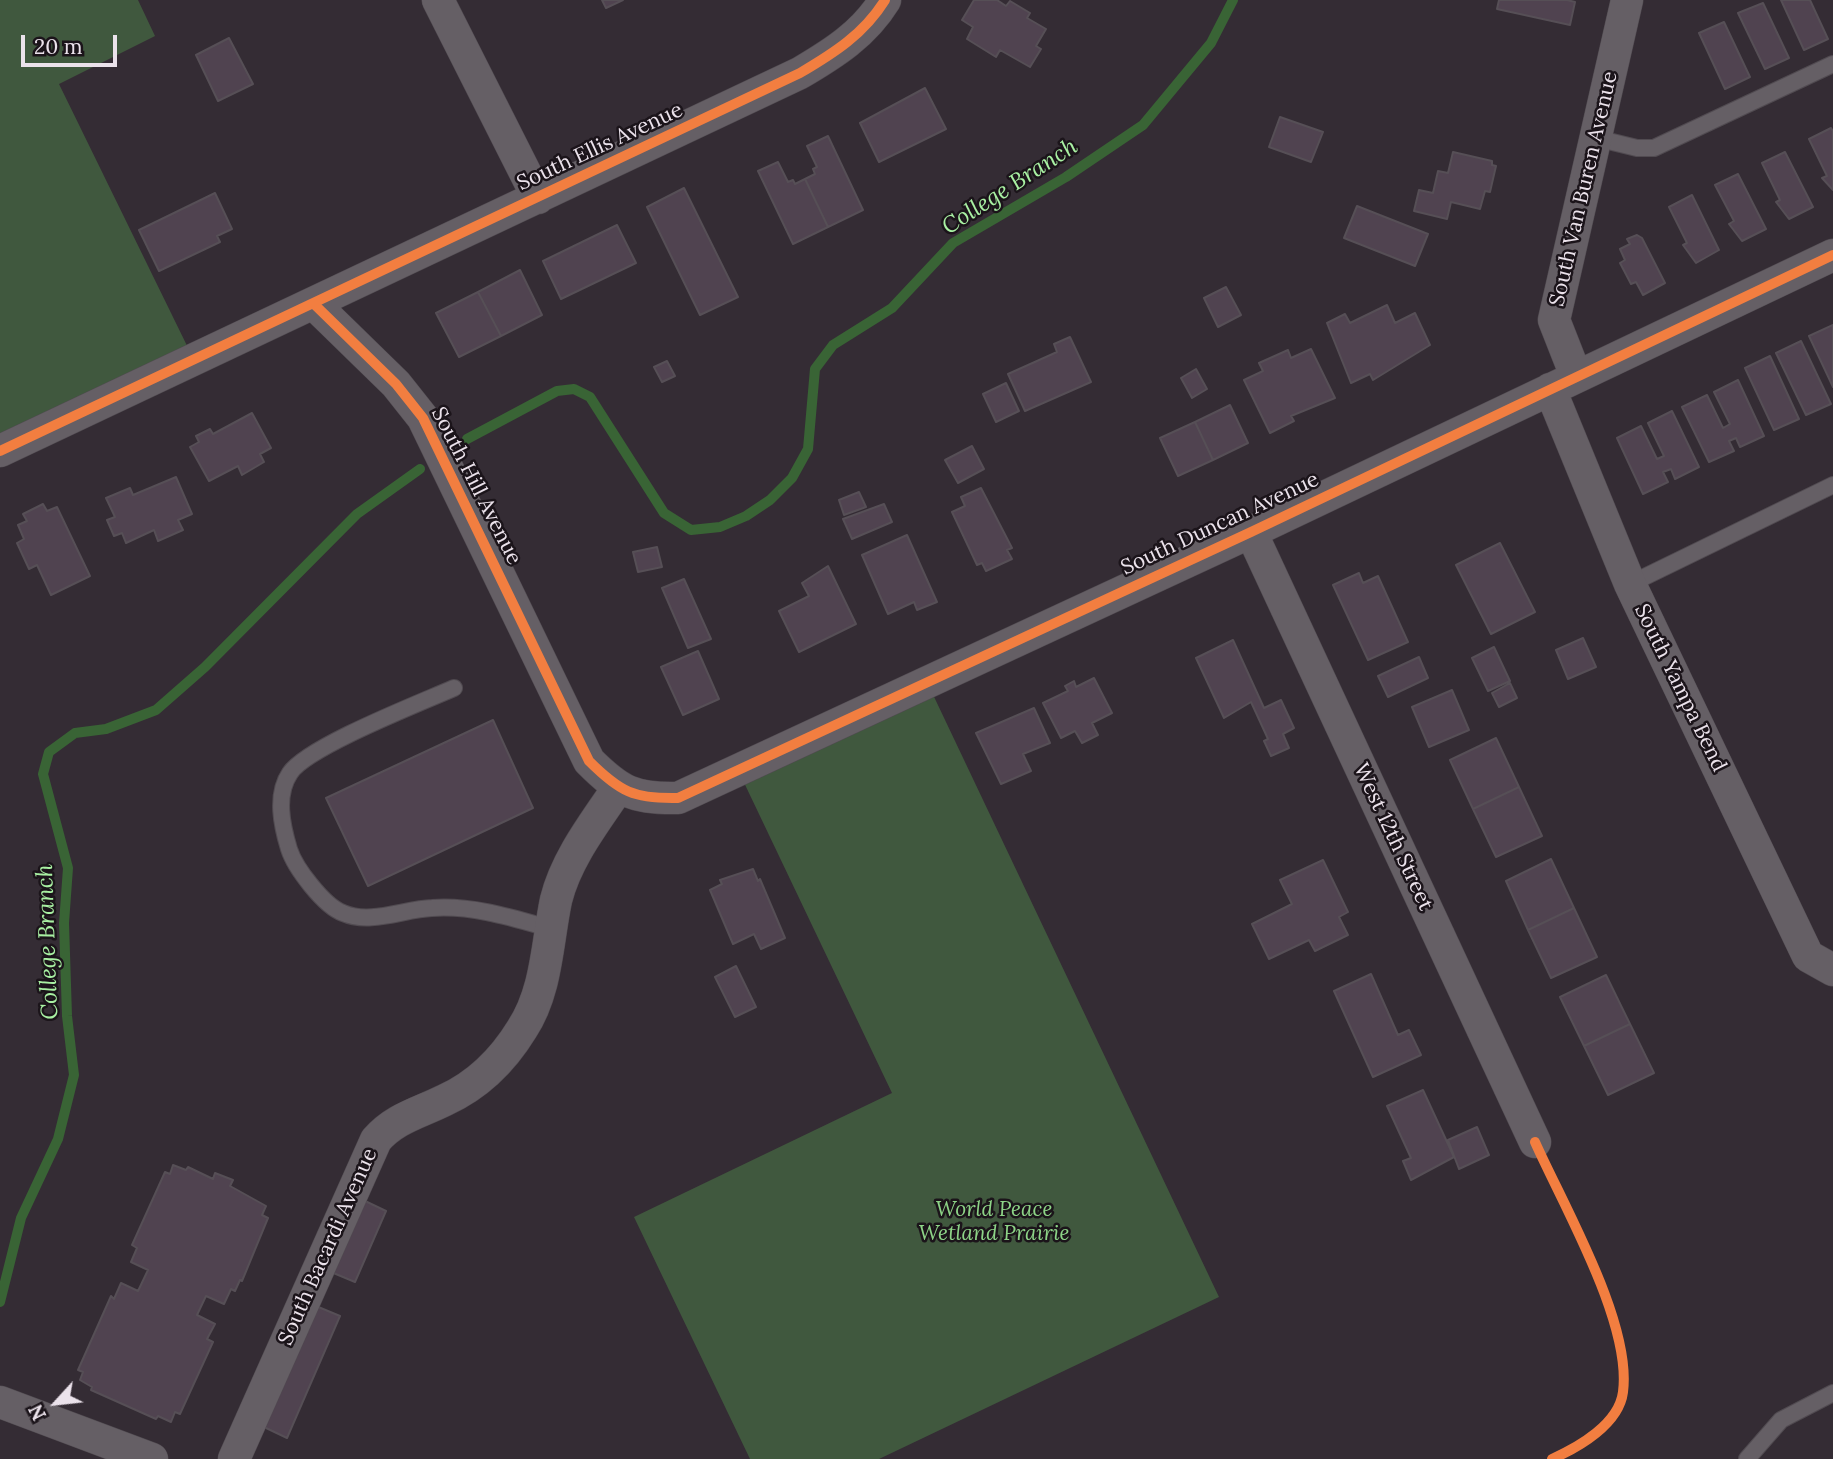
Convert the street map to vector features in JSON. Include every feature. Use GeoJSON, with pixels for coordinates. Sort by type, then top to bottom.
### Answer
{"type":"FeatureCollection","features":[{"type":"Feature","properties":{"kind":"street"},"geometry":{"type":"LineString","coordinates":[[438,0],[538,198]]}},
{"type":"Feature","properties":{"kind":"street","name":"South Ellis Avenue"},"geometry":{"type":"LineString","coordinates":[[314,304],[800,73],[841,49],[874,18],[886,0]]}},
{"type":"Feature","properties":{"kind":"street","name":"South Van Buren Avenue"},"geometry":{"type":"LineString","coordinates":[[1563,382],[1554,320],[1627,0]]}},
{"type":"Feature","properties":{"kind":"street","name":"South Duncan Avenue"},"geometry":{"type":"LineString","coordinates":[[618,788],[649,799],[678,798],[1251,532],[1833,255]]}},
{"type":"Feature","properties":{"kind":"street"},"geometry":{"type":"LineString","coordinates":[[0,451],[314,304]]}},
{"type":"Feature","properties":{"kind":"street","name":"South Hill Avenue"},"geometry":{"type":"LineString","coordinates":[[314,304],[396,384],[423,418],[589,761],[618,788]]}},
{"type":"Feature","properties":{"kind":"street","name":"South Yampa Bend"},"geometry":{"type":"LineString","coordinates":[[1563,382],[1630,584],[1808,956],[1833,970]]}},
{"type":"Feature","properties":{"kind":"street","name":"West 12th Street"},"geometry":{"type":"LineString","coordinates":[[1251,532],[1535,1142]]}},
{"type":"Feature","properties":{"kind":"street","name":"South Bacardi Avenue"},"geometry":{"type":"LineString","coordinates":[[234,1459],[376,1139],[389,1125],[447,1100],[485,1076],[524,1027],[544,974],[557,897],[580,844],[618,788]]}},
{"type":"Feature","properties":{"kind":"street"},"geometry":{"type":"LineString","coordinates":[[0,1402],[57,1423],[110,1452],[152,1459]]}},
{"type":"Feature","properties":{"kind":"lane"},"geometry":{"type":"LineString","coordinates":[[1596,138],[1637,148],[1654,148],[1833,64]]}},
{"type":"Feature","properties":{"kind":"lane"},"geometry":{"type":"LineString","coordinates":[[1630,584],[1833,485]]}},
{"type":"Feature","properties":{"kind":"lane"},"geometry":{"type":"LineString","coordinates":[[454,688],[309,754],[289,773],[279,812],[290,853],[315,891],[343,914],[380,917],[432,908],[489,911],[552,929]]}},
{"type":"Feature","properties":{"kind":"lane"},"geometry":{"type":"LineString","coordinates":[[1747,1459],[1781,1420],[1833,1393]]}},
{"type":"Feature","properties":{"kind":"green space"},"geometry":{"type":"Polygon","coordinates":[[[0,0],[138,0],[155,36],[59,84],[194,360],[0,451],[0,0]]]}},
{"type":"Feature","properties":{"kind":"green space","name":"World Peace Wetland Prairie"},"geometry":{"type":"Polygon","coordinates":[[[927,682],[1219,1297],[879,1459],[750,1459],[634,1217],[892,1093],[738,770],[927,682]]]}},
{"type":"Feature","properties":{"kind":"building"},"geometry":{"type":"Polygon","coordinates":[[[602,0],[623,0],[606,8],[602,0]]]}},
{"type":"Feature","properties":{"kind":"building"},"geometry":{"type":"Polygon","coordinates":[[[974,0],[997,0],[1006,6],[1010,1],[1030,13],[1027,18],[1046,29],[1036,46],[1041,49],[1030,67],[1000,50],[996,57],[967,39],[973,27],[962,20],[974,0]]]}},
{"type":"Feature","properties":{"kind":"building"},"geometry":{"type":"Polygon","coordinates":[[[1499,0],[1575,2],[1570,25],[1497,9],[1499,0]]]}},
{"type":"Feature","properties":{"kind":"building"},"geometry":{"type":"Polygon","coordinates":[[[1781,0],[1810,0],[1828,39],[1804,50],[1781,0]]]}},
{"type":"Feature","properties":{"kind":"building"},"geometry":{"type":"Polygon","coordinates":[[[1763,3],[1789,58],[1765,69],[1738,13],[1763,3]]]}},
{"type":"Feature","properties":{"kind":"building"},"geometry":{"type":"Polygon","coordinates":[[[1724,22],[1750,77],[1725,89],[1699,33],[1724,22]]]}},
{"type":"Feature","properties":{"kind":"building"},"geometry":{"type":"Polygon","coordinates":[[[229,38],[253,84],[218,101],[196,55],[229,38]]]}},
{"type":"Feature","properties":{"kind":"building"},"geometry":{"type":"Polygon","coordinates":[[[925,88],[946,129],[879,162],[860,123],[925,88]]]}},
{"type":"Feature","properties":{"kind":"building"},"geometry":{"type":"Polygon","coordinates":[[[1280,117],[1323,132],[1311,162],[1269,147],[1280,117]]]}},
{"type":"Feature","properties":{"kind":"building"},"geometry":{"type":"Polygon","coordinates":[[[1831,128],[1833,190],[1822,178],[1827,176],[1809,139],[1831,128]]]}},
{"type":"Feature","properties":{"kind":"building"},"geometry":{"type":"Polygon","coordinates":[[[828,136],[863,210],[828,227],[805,179],[815,174],[813,169],[817,167],[807,146],[828,136]]]}},
{"type":"Feature","properties":{"kind":"building"},"geometry":{"type":"Polygon","coordinates":[[[1453,152],[1492,161],[1492,165],[1496,166],[1490,192],[1485,191],[1480,209],[1451,202],[1447,219],[1414,211],[1419,190],[1433,193],[1438,171],[1448,173],[1453,152]]]}},
{"type":"Feature","properties":{"kind":"building"},"geometry":{"type":"Polygon","coordinates":[[[1785,152],[1813,207],[1789,219],[1776,202],[1780,200],[1762,163],[1785,152]]]}},
{"type":"Feature","properties":{"kind":"building"},"geometry":{"type":"Polygon","coordinates":[[[778,162],[788,182],[793,180],[795,184],[805,179],[828,227],[793,244],[758,171],[778,162]]]}},
{"type":"Feature","properties":{"kind":"building"},"geometry":{"type":"Polygon","coordinates":[[[1738,174],[1766,229],[1742,241],[1729,224],[1734,221],[1715,185],[1738,174]]]}},
{"type":"Feature","properties":{"kind":"building"},"geometry":{"type":"Polygon","coordinates":[[[684,188],[738,297],[700,315],[647,207],[684,188]]]}},
{"type":"Feature","properties":{"kind":"building"},"geometry":{"type":"Polygon","coordinates":[[[215,193],[232,229],[217,236],[220,242],[159,271],[139,230],[215,193]]]}},
{"type":"Feature","properties":{"kind":"building"},"geometry":{"type":"Polygon","coordinates":[[[1692,195],[1719,250],[1696,263],[1683,245],[1687,243],[1669,207],[1692,195]]]}},
{"type":"Feature","properties":{"kind":"building"},"geometry":{"type":"Polygon","coordinates":[[[1357,206],[1428,234],[1415,266],[1344,238],[1357,206]]]}},
{"type":"Feature","properties":{"kind":"building"},"geometry":{"type":"Polygon","coordinates":[[[617,225],[636,263],[561,299],[543,261],[617,225]]]}},
{"type":"Feature","properties":{"kind":"building"},"geometry":{"type":"Polygon","coordinates":[[[1637,235],[1642,238],[1665,283],[1643,295],[1636,282],[1631,284],[1620,263],[1625,260],[1620,249],[1630,244],[1627,239],[1637,235]]]}},
{"type":"Feature","properties":{"kind":"building"},"geometry":{"type":"Polygon","coordinates":[[[520,270],[542,315],[501,336],[478,292],[520,270]]]}},
{"type":"Feature","properties":{"kind":"building"},"geometry":{"type":"Polygon","coordinates":[[[1226,287],[1241,315],[1218,327],[1204,298],[1226,287]]]}},
{"type":"Feature","properties":{"kind":"building"},"geometry":{"type":"Polygon","coordinates":[[[478,292],[501,336],[459,357],[436,313],[478,292]]]}},
{"type":"Feature","properties":{"kind":"building"},"geometry":{"type":"Polygon","coordinates":[[[1387,305],[1395,323],[1415,313],[1430,345],[1373,380],[1370,374],[1351,383],[1327,323],[1345,314],[1350,323],[1387,305]]]}},
{"type":"Feature","properties":{"kind":"building"},"geometry":{"type":"Polygon","coordinates":[[[1833,325],[1833,387],[1809,336],[1833,325]]]}},
{"type":"Feature","properties":{"kind":"building"},"geometry":{"type":"Polygon","coordinates":[[[1070,337],[1091,382],[1025,411],[1008,374],[1057,352],[1054,344],[1070,337]]]}},
{"type":"Feature","properties":{"kind":"building"},"geometry":{"type":"Polygon","coordinates":[[[1801,341],[1831,404],[1806,415],[1776,353],[1801,341]]]}},
{"type":"Feature","properties":{"kind":"building"},"geometry":{"type":"Polygon","coordinates":[[[1311,349],[1335,398],[1291,416],[1294,421],[1270,433],[1244,380],[1263,371],[1259,363],[1288,350],[1291,358],[1311,349]]]}},
{"type":"Feature","properties":{"kind":"building"},"geometry":{"type":"Polygon","coordinates":[[[1770,356],[1799,419],[1774,430],[1745,368],[1770,356]]]}},
{"type":"Feature","properties":{"kind":"building"},"geometry":{"type":"Polygon","coordinates":[[[667,361],[675,376],[662,382],[654,367],[667,361]]]}},
{"type":"Feature","properties":{"kind":"building"},"geometry":{"type":"Polygon","coordinates":[[[1196,369],[1207,389],[1192,398],[1181,378],[1196,369]]]}},
{"type":"Feature","properties":{"kind":"building"},"geometry":{"type":"Polygon","coordinates":[[[1738,380],[1764,436],[1740,447],[1736,438],[1729,441],[1734,451],[1709,462],[1682,407],[1707,395],[1723,428],[1730,424],[1714,392],[1738,380]]]}},
{"type":"Feature","properties":{"kind":"building"},"geometry":{"type":"Polygon","coordinates":[[[1006,383],[1019,411],[996,422],[983,394],[1006,383]]]}},
{"type":"Feature","properties":{"kind":"building"},"geometry":{"type":"Polygon","coordinates":[[[1230,405],[1248,443],[1213,460],[1195,422],[1230,405]]]}},
{"type":"Feature","properties":{"kind":"building"},"geometry":{"type":"Polygon","coordinates":[[[1672,411],[1699,467],[1675,479],[1671,469],[1663,472],[1668,482],[1643,494],[1617,438],[1641,426],[1657,459],[1664,456],[1648,423],[1672,411]]]}},
{"type":"Feature","properties":{"kind":"building"},"geometry":{"type":"Polygon","coordinates":[[[252,413],[271,448],[260,454],[264,462],[242,475],[238,466],[209,481],[190,447],[199,442],[196,436],[210,429],[213,434],[252,413]]]}},
{"type":"Feature","properties":{"kind":"building"},"geometry":{"type":"Polygon","coordinates":[[[1195,422],[1213,460],[1178,476],[1160,438],[1195,422]]]}},
{"type":"Feature","properties":{"kind":"building"},"geometry":{"type":"Polygon","coordinates":[[[972,446],[984,469],[958,483],[945,460],[972,446]]]}},
{"type":"Feature","properties":{"kind":"building"},"geometry":{"type":"Polygon","coordinates":[[[176,477],[192,514],[178,520],[183,530],[158,541],[154,530],[126,543],[122,533],[114,536],[107,520],[115,517],[106,498],[130,488],[133,495],[176,477]]]}},
{"type":"Feature","properties":{"kind":"building"},"geometry":{"type":"Polygon","coordinates":[[[981,488],[1012,548],[1007,550],[1012,559],[986,571],[982,563],[977,565],[952,512],[965,506],[961,497],[981,488]]]}},
{"type":"Feature","properties":{"kind":"building"},"geometry":{"type":"Polygon","coordinates":[[[859,492],[866,507],[844,515],[839,500],[859,492]]]}},
{"type":"Feature","properties":{"kind":"building"},"geometry":{"type":"Polygon","coordinates":[[[43,504],[47,511],[57,507],[90,576],[51,595],[37,565],[29,569],[17,543],[24,539],[18,525],[27,521],[23,514],[43,504]]]}},
{"type":"Feature","properties":{"kind":"building"},"geometry":{"type":"Polygon","coordinates":[[[884,504],[892,522],[852,539],[843,519],[884,504]]]}},
{"type":"Feature","properties":{"kind":"building"},"geometry":{"type":"Polygon","coordinates":[[[907,535],[937,602],[917,610],[914,602],[888,614],[862,555],[907,535]]]}},
{"type":"Feature","properties":{"kind":"building"},"geometry":{"type":"Polygon","coordinates":[[[1500,543],[1535,612],[1491,634],[1456,565],[1500,543]]]}},
{"type":"Feature","properties":{"kind":"building"},"geometry":{"type":"Polygon","coordinates":[[[657,547],[662,567],[638,572],[633,552],[657,547]]]}},
{"type":"Feature","properties":{"kind":"building"},"geometry":{"type":"Polygon","coordinates":[[[828,566],[856,624],[799,652],[779,611],[809,596],[802,583],[828,566]]]}},
{"type":"Feature","properties":{"kind":"building"},"geometry":{"type":"Polygon","coordinates":[[[1359,573],[1363,583],[1378,576],[1408,642],[1368,660],[1333,585],[1359,573]]]}},
{"type":"Feature","properties":{"kind":"building"},"geometry":{"type":"Polygon","coordinates":[[[684,579],[711,639],[688,648],[662,588],[684,579]]]}},
{"type":"Feature","properties":{"kind":"building"},"geometry":{"type":"Polygon","coordinates":[[[1583,638],[1596,667],[1568,679],[1556,650],[1583,638]]]}},
{"type":"Feature","properties":{"kind":"building"},"geometry":{"type":"Polygon","coordinates":[[[1233,640],[1264,708],[1281,700],[1294,728],[1283,734],[1289,748],[1271,756],[1264,741],[1268,739],[1251,702],[1224,718],[1196,658],[1233,640]]]}},
{"type":"Feature","properties":{"kind":"building"},"geometry":{"type":"Polygon","coordinates":[[[1494,647],[1510,681],[1488,691],[1472,658],[1494,647]]]}},
{"type":"Feature","properties":{"kind":"building"},"geometry":{"type":"Polygon","coordinates":[[[698,651],[719,699],[683,715],[661,667],[698,651]]]}},
{"type":"Feature","properties":{"kind":"building"},"geometry":{"type":"Polygon","coordinates":[[[1419,657],[1428,678],[1388,697],[1378,676],[1419,657]]]}},
{"type":"Feature","properties":{"kind":"building"},"geometry":{"type":"Polygon","coordinates":[[[1094,678],[1112,713],[1092,723],[1098,735],[1082,743],[1075,731],[1061,738],[1043,703],[1068,691],[1065,686],[1074,681],[1076,687],[1094,678]]]}},
{"type":"Feature","properties":{"kind":"building"},"geometry":{"type":"Polygon","coordinates":[[[1510,683],[1517,698],[1499,707],[1492,693],[1510,683]]]}},
{"type":"Feature","properties":{"kind":"building"},"geometry":{"type":"Polygon","coordinates":[[[1452,690],[1469,730],[1429,747],[1412,707],[1452,690]]]}},
{"type":"Feature","properties":{"kind":"building"},"geometry":{"type":"Polygon","coordinates":[[[1034,708],[1050,743],[1023,754],[1031,771],[1001,784],[976,733],[1034,708]]]}},
{"type":"Feature","properties":{"kind":"building"},"geometry":{"type":"Polygon","coordinates":[[[493,720],[533,808],[368,886],[326,798],[493,720]]]}},
{"type":"Feature","properties":{"kind":"building"},"geometry":{"type":"Polygon","coordinates":[[[1496,738],[1519,787],[1473,809],[1450,760],[1496,738]]]}},
{"type":"Feature","properties":{"kind":"building"},"geometry":{"type":"Polygon","coordinates":[[[1519,787],[1542,836],[1496,857],[1473,809],[1519,787]]]}},
{"type":"Feature","properties":{"kind":"building"},"geometry":{"type":"Polygon","coordinates":[[[1551,859],[1574,908],[1528,930],[1506,881],[1551,859]]]}},
{"type":"Feature","properties":{"kind":"building"},"geometry":{"type":"Polygon","coordinates":[[[1323,860],[1348,912],[1339,917],[1348,935],[1315,951],[1309,940],[1269,959],[1252,924],[1292,904],[1280,880],[1323,860]]]}},
{"type":"Feature","properties":{"kind":"building"},"geometry":{"type":"Polygon","coordinates":[[[753,869],[758,881],[760,879],[785,938],[761,949],[754,934],[733,944],[710,890],[722,884],[720,880],[753,869]]]}},
{"type":"Feature","properties":{"kind":"building"},"geometry":{"type":"Polygon","coordinates":[[[1574,908],[1597,957],[1551,978],[1528,930],[1574,908]]]}},
{"type":"Feature","properties":{"kind":"building"},"geometry":{"type":"Polygon","coordinates":[[[736,966],[756,1007],[735,1017],[715,977],[736,966]]]}},
{"type":"Feature","properties":{"kind":"building"},"geometry":{"type":"Polygon","coordinates":[[[1371,974],[1398,1035],[1409,1030],[1421,1055],[1373,1077],[1334,991],[1371,974]]]}},
{"type":"Feature","properties":{"kind":"building"},"geometry":{"type":"Polygon","coordinates":[[[1606,975],[1630,1024],[1584,1046],[1560,997],[1606,975]]]}},
{"type":"Feature","properties":{"kind":"building"},"geometry":{"type":"Polygon","coordinates":[[[1630,1024],[1654,1073],[1608,1095],[1584,1046],[1630,1024]]]}},
{"type":"Feature","properties":{"kind":"building"},"geometry":{"type":"Polygon","coordinates":[[[1423,1090],[1454,1157],[1411,1180],[1403,1161],[1411,1158],[1387,1106],[1423,1090]]]}},
{"type":"Feature","properties":{"kind":"building"},"geometry":{"type":"Polygon","coordinates":[[[1477,1127],[1489,1155],[1459,1169],[1448,1140],[1477,1127]]]}},
{"type":"Feature","properties":{"kind":"building"},"geometry":{"type":"Polygon","coordinates":[[[173,1165],[186,1170],[188,1167],[213,1179],[215,1173],[233,1180],[230,1186],[266,1206],[262,1215],[268,1218],[242,1281],[240,1280],[235,1291],[231,1289],[224,1304],[206,1296],[197,1315],[215,1324],[207,1339],[213,1342],[180,1414],[175,1412],[171,1422],[158,1416],[156,1419],[91,1390],[92,1387],[80,1380],[83,1372],[78,1370],[111,1296],[114,1299],[121,1283],[138,1291],[148,1270],[131,1262],[137,1248],[132,1245],[165,1172],[170,1174],[173,1165]]]}},
{"type":"Feature","properties":{"kind":"building"},"geometry":{"type":"Polygon","coordinates":[[[363,1200],[386,1211],[355,1282],[331,1272],[363,1200]]]}},
{"type":"Feature","properties":{"kind":"building"},"geometry":{"type":"Polygon","coordinates":[[[316,1306],[340,1316],[287,1438],[264,1427],[316,1306]]]}},
{"type":"Feature","properties":{"kind":"waterway","name":"College Branch"},"geometry":{"type":"LineString","coordinates":[[467,439],[557,391],[574,389],[590,397],[664,513],[691,530],[720,527],[746,516],[770,500],[792,478],[808,449],[815,369],[833,345],[892,308],[953,243],[1066,177],[1143,125],[1211,43],[1233,0]]}},
{"type":"Feature","properties":{"kind":"waterway","name":"College Branch"},"geometry":{"type":"LineString","coordinates":[[0,1302],[21,1218],[58,1139],[74,1075],[67,1016],[64,923],[68,868],[43,774],[49,752],[75,733],[106,729],[156,710],[205,667],[357,514],[420,469]]}},
{"type":"Feature","properties":{"kind":"cycle path"},"geometry":{"type":"LineString","coordinates":[[0,451],[800,73],[858,33],[885,0]]}},
{"type":"Feature","properties":{"kind":"cycle path"},"geometry":{"type":"LineString","coordinates":[[314,304],[396,384],[423,418],[589,761],[619,787],[629,792],[650,797],[678,798],[1251,532],[1833,255]]}},
{"type":"Feature","properties":{"kind":"cycle path"},"geometry":{"type":"LineString","coordinates":[[1535,1142],[1578,1231],[1607,1300],[1623,1364],[1623,1392],[1614,1414],[1585,1441],[1552,1459]]}}]}
